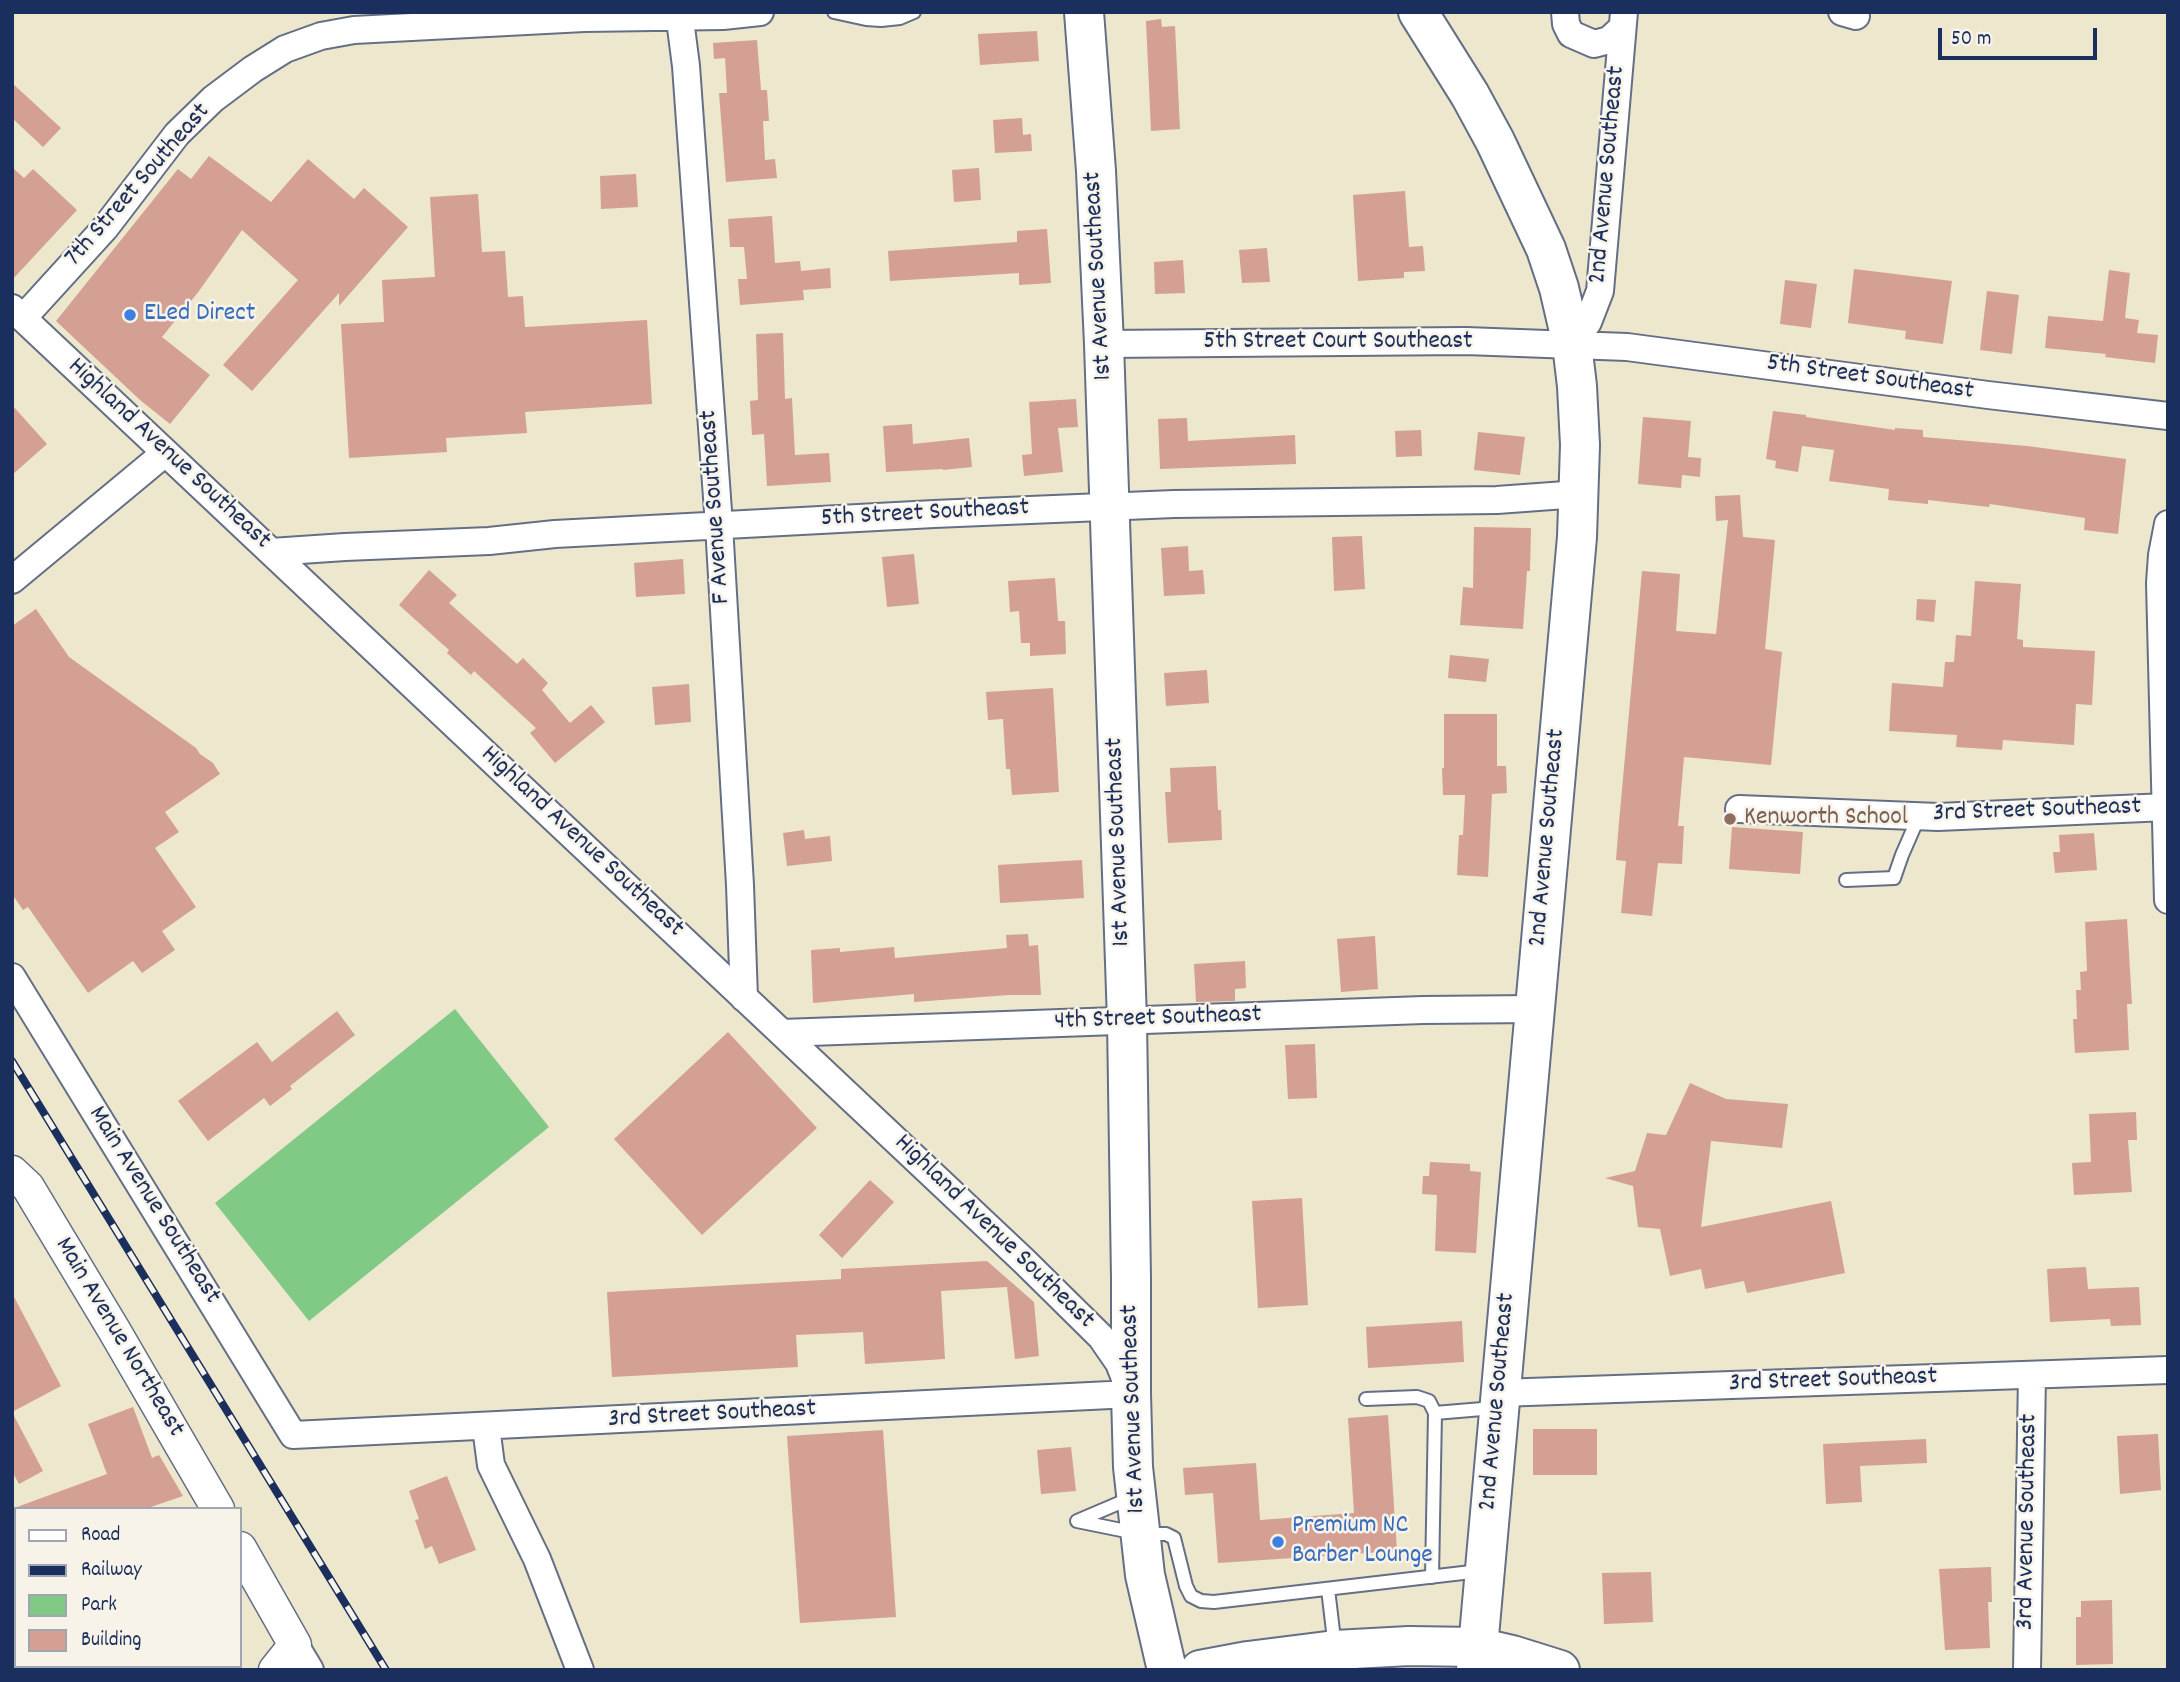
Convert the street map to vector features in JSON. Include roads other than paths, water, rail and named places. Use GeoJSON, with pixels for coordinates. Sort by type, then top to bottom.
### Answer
{"type":"FeatureCollection","features":[{"type":"Feature","properties":{"kind":"main road","name":"1st Avenue Southeast"},"geometry":{"type":"LineString","coordinates":[[1084,12],[1096,171],[1104,344],[1126,1021],[1131,1394],[1145,1575],[1167,1670]]}},
{"type":"Feature","properties":{"kind":"main road"},"geometry":{"type":"LineString","coordinates":[[1418,12],[1470,95],[1518,188],[1546,249],[1559,288],[1572,344]]}},
{"type":"Feature","properties":{"kind":"main road","name":"2nd Avenue Southeast"},"geometry":{"type":"LineString","coordinates":[[1476,1658],[1579,494],[1577,386],[1572,344]]}},
{"type":"Feature","properties":{"kind":"main road"},"geometry":{"type":"LineString","coordinates":[[1200,1670],[1335,1650],[1409,1646],[1476,1658],[1512,1655],[1560,1670]]}},
{"type":"Feature","properties":{"kind":"street","name":"7th Street Southeast"},"geometry":{"type":"LineString","coordinates":[[18,313],[104,228],[177,134],[213,99],[253,69],[285,50],[321,36],[354,30],[679,14],[723,16],[760,12]]}},
{"type":"Feature","properties":{"kind":"street"},"geometry":{"type":"LineString","coordinates":[[1565,12],[1566,24],[1571,34],[1594,44],[1609,40],[1623,20]]}},
{"type":"Feature","properties":{"kind":"street","name":"F Avenue Southeast"},"geometry":{"type":"LineString","coordinates":[[679,14],[686,66],[719,525],[740,871],[744,998]]}},
{"type":"Feature","properties":{"kind":"street","name":"2nd Avenue Southeast"},"geometry":{"type":"LineString","coordinates":[[1572,344],[1588,322],[1600,291],[1623,20]]}},
{"type":"Feature","properties":{"kind":"street","name":"Highland Avenue Southeast"},"geometry":{"type":"LineString","coordinates":[[18,313],[1024,1261],[1101,1337],[1119,1363],[1131,1394]]}},
{"type":"Feature","properties":{"kind":"street","name":"5th Street Court Southeast"},"geometry":{"type":"LineString","coordinates":[[1104,344],[1466,341],[1572,344]]}},
{"type":"Feature","properties":{"kind":"street","name":"5th Street Southeast"},"geometry":{"type":"LineString","coordinates":[[1572,344],[1627,347],[2168,416]]}},
{"type":"Feature","properties":{"kind":"street"},"geometry":{"type":"LineString","coordinates":[[12,580],[165,453]]}},
{"type":"Feature","properties":{"kind":"street","name":"5th Street Southeast"},"geometry":{"type":"LineString","coordinates":[[271,552],[489,541],[555,534],[719,525],[1174,504],[1497,500],[1579,494]]}},
{"type":"Feature","properties":{"kind":"street"},"geometry":{"type":"LineString","coordinates":[[2168,524],[2160,583],[2168,900]]}},
{"type":"Feature","properties":{"kind":"street","name":"3rd Street Southeast"},"geometry":{"type":"LineString","coordinates":[[1739,809],[1919,816],[2167,807]]}},
{"type":"Feature","properties":{"kind":"street","name":"Main Avenue Southeast"},"geometry":{"type":"LineString","coordinates":[[12,977],[293,1435]]}},
{"type":"Feature","properties":{"kind":"street","name":"4th Street Southeast"},"geometry":{"type":"LineString","coordinates":[[782,1033],[1423,1010],[1535,1009]]}},
{"type":"Feature","properties":{"kind":"street","name":"Main Avenue Northeast"},"geometry":{"type":"LineString","coordinates":[[12,1172],[28,1187],[217,1507]]}},
{"type":"Feature","properties":{"kind":"street","name":"3rd Street Southeast"},"geometry":{"type":"LineString","coordinates":[[1498,1401],[2168,1370]]}},
{"type":"Feature","properties":{"kind":"street","name":"3rd Avenue Southeast"},"geometry":{"type":"LineString","coordinates":[[2027,1670],[2032,1375]]}},
{"type":"Feature","properties":{"kind":"street","name":"3rd Street Southeast"},"geometry":{"type":"LineString","coordinates":[[293,1435],[1131,1394]]}},
{"type":"Feature","properties":{"kind":"street"},"geometry":{"type":"LineString","coordinates":[[486,1427],[491,1465],[537,1559],[580,1670]]}},
{"type":"Feature","properties":{"kind":"street"},"geometry":{"type":"LineString","coordinates":[[242,1552],[302,1657],[275,1670]]}},
{"type":"Feature","properties":{"kind":"lane"},"geometry":{"type":"LineString","coordinates":[[834,12],[881,20],[900,18],[914,12]]}},
{"type":"Feature","properties":{"kind":"lane"},"geometry":{"type":"LineString","coordinates":[[1846,880],[1894,878],[1919,816]]}},
{"type":"Feature","properties":{"kind":"lane"},"geometry":{"type":"LineString","coordinates":[[1366,1399],[1417,1397],[1429,1401],[1435,1413],[1432,1577]]}},
{"type":"Feature","properties":{"kind":"lane"},"geometry":{"type":"LineString","coordinates":[[1435,1413],[1498,1401]]}},
{"type":"Feature","properties":{"kind":"lane"},"geometry":{"type":"LineString","coordinates":[[1137,1496],[1077,1521],[1141,1534],[1166,1534],[1174,1538],[1186,1586],[1191,1596],[1201,1601],[1214,1602],[1484,1571]]}},
{"type":"Feature","properties":{"kind":"lane"},"geometry":{"type":"LineString","coordinates":[[1328,1589],[1335,1650]]}},
{"type":"Feature","properties":{"kind":"railway"},"geometry":{"type":"LineString","coordinates":[[12,1061],[386,1670]]}},
{"type":"Feature","properties":{"kind":"place","name":"ELed Direct"},"geometry":{"type":"Point","coordinates":[130,315]}},
{"type":"Feature","properties":{"kind":"place","name":"Kenworth School"},"geometry":{"type":"Point","coordinates":[1730,819]}},
{"type":"Feature","properties":{"kind":"place","name":"Premium NC Barber Lounge"},"geometry":{"type":"Point","coordinates":[1278,1542]}}]}
